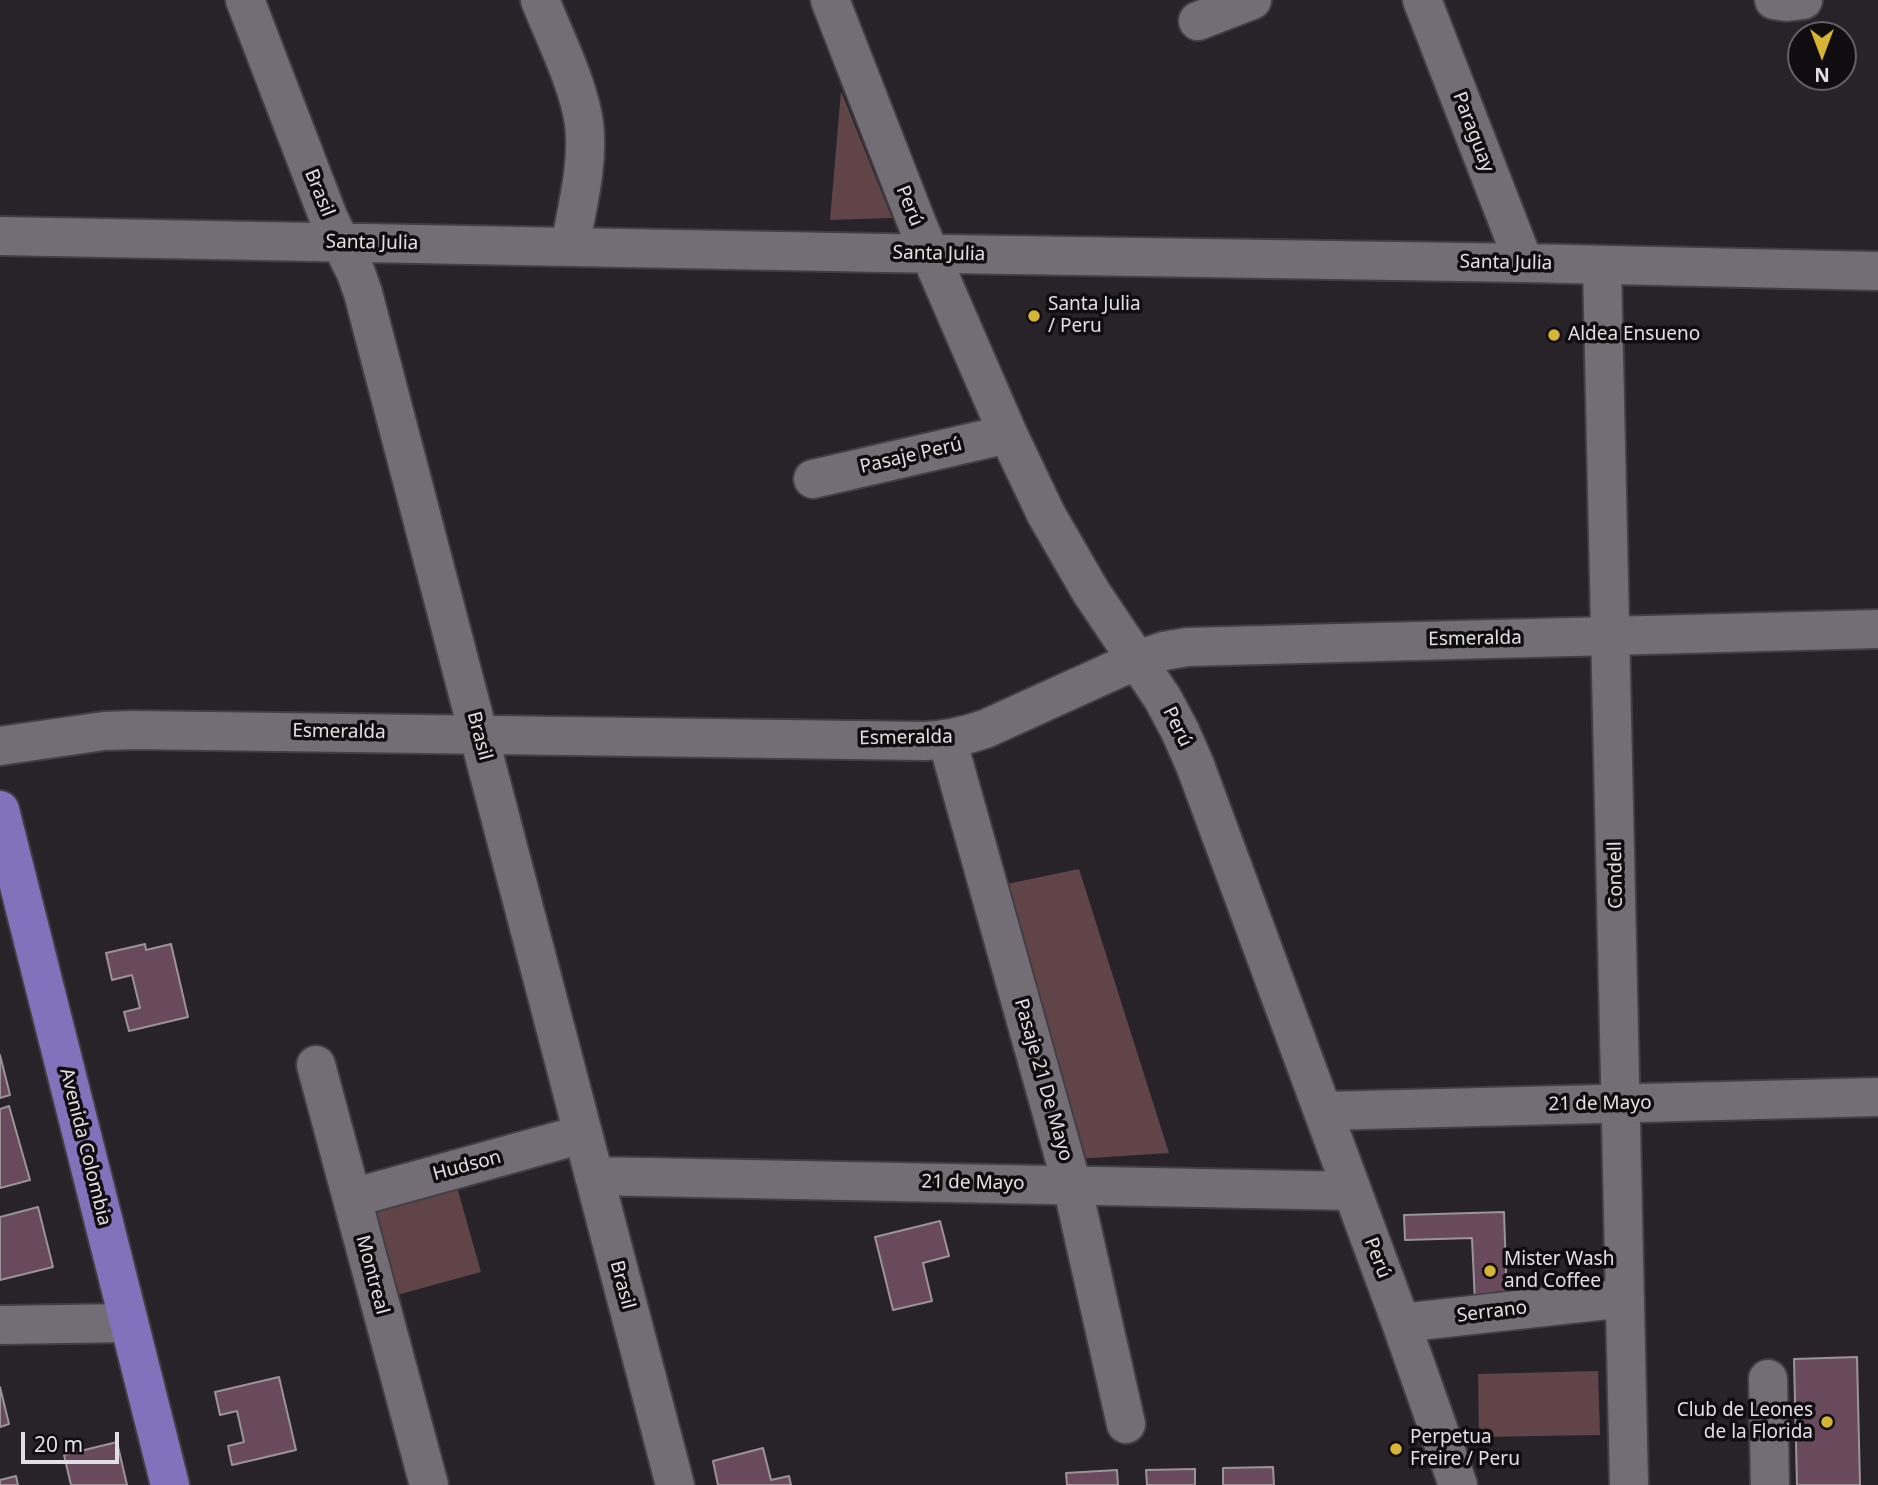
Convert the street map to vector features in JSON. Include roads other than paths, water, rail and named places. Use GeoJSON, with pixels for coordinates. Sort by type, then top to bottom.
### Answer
{"type":"FeatureCollection","features":[{"type":"Feature","properties":{"kind":"main road","name":"Avenida Colombia"},"geometry":{"type":"LineString","coordinates":[[0,810],[170,1485]]}},
{"type":"Feature","properties":{"kind":"street","name":"Brasil"},"geometry":{"type":"LineString","coordinates":[[245,0],[328,219],[356,273],[363,293],[675,1485]]}},
{"type":"Feature","properties":{"kind":"street"},"geometry":{"type":"LineString","coordinates":[[540,0],[574,85],[584,123],[584,161],[569,247]]}},
{"type":"Feature","properties":{"kind":"street","name":"Perú"},"geometry":{"type":"LineString","coordinates":[[830,0],[903,190],[1008,434],[1046,514],[1091,592],[1169,710],[1195,765],[1458,1485]]}},
{"type":"Feature","properties":{"kind":"street"},"geometry":{"type":"LineString","coordinates":[[1198,21],[1252,0]]}},
{"type":"Feature","properties":{"kind":"street","name":"Paraguay"},"geometry":{"type":"LineString","coordinates":[[1422,0],[1524,263]]}},
{"type":"Feature","properties":{"kind":"street"},"geometry":{"type":"LineString","coordinates":[[1774,0],[1802,0]]}},
{"type":"Feature","properties":{"kind":"street","name":"Santa Julia"},"geometry":{"type":"LineString","coordinates":[[0,236],[1878,271]]}},
{"type":"Feature","properties":{"kind":"street","name":"Condell"},"geometry":{"type":"LineString","coordinates":[[1602,265],[1629,1485]]}},
{"type":"Feature","properties":{"kind":"street","name":"Pasaje Perú"},"geometry":{"type":"LineString","coordinates":[[813,479],[1008,434]]}},
{"type":"Feature","properties":{"kind":"street","name":"Esmeralda"},"geometry":{"type":"LineString","coordinates":[[0,746],[104,731],[134,730],[925,741],[966,736],[1137,660],[1187,647],[1878,629]]}},
{"type":"Feature","properties":{"kind":"street","name":"Pasaje 21 De Mayo"},"geometry":{"type":"LineString","coordinates":[[947,739],[1072,1185],[1126,1424]]}},
{"type":"Feature","properties":{"kind":"street","name":"Montreal"},"geometry":{"type":"LineString","coordinates":[[316,1065],[429,1485]]}},
{"type":"Feature","properties":{"kind":"street","name":"21 de Mayo"},"geometry":{"type":"LineString","coordinates":[[1323,1111],[1878,1097]]}},
{"type":"Feature","properties":{"kind":"street","name":"Hudson"},"geometry":{"type":"LineString","coordinates":[[352,1198],[583,1134]]}},
{"type":"Feature","properties":{"kind":"street","name":"21 de Mayo"},"geometry":{"type":"LineString","coordinates":[[594,1176],[1352,1191]]}},
{"type":"Feature","properties":{"kind":"street","name":"Serrano"},"geometry":{"type":"LineString","coordinates":[[1401,1323],[1625,1298]]}},
{"type":"Feature","properties":{"kind":"street"},"geometry":{"type":"LineString","coordinates":[[0,1325],[129,1323]]}},
{"type":"Feature","properties":{"kind":"street"},"geometry":{"type":"LineString","coordinates":[[1768,1379],[1770,1485]]}},
{"type":"Feature","properties":{"kind":"place","name":"Santa Julia / Peru"},"geometry":{"type":"Point","coordinates":[1034,316]}},
{"type":"Feature","properties":{"kind":"place","name":"Aldea Ensueno"},"geometry":{"type":"Point","coordinates":[1554,335]}},
{"type":"Feature","properties":{"kind":"place","name":"Mister Wash and Coffee"},"geometry":{"type":"Point","coordinates":[1490,1271]}},
{"type":"Feature","properties":{"kind":"place","name":"Club de Leones de la Florida"},"geometry":{"type":"Point","coordinates":[1827,1422]}},
{"type":"Feature","properties":{"kind":"place","name":"Perpetua Freire / Peru"},"geometry":{"type":"Point","coordinates":[1396,1449]}}]}
